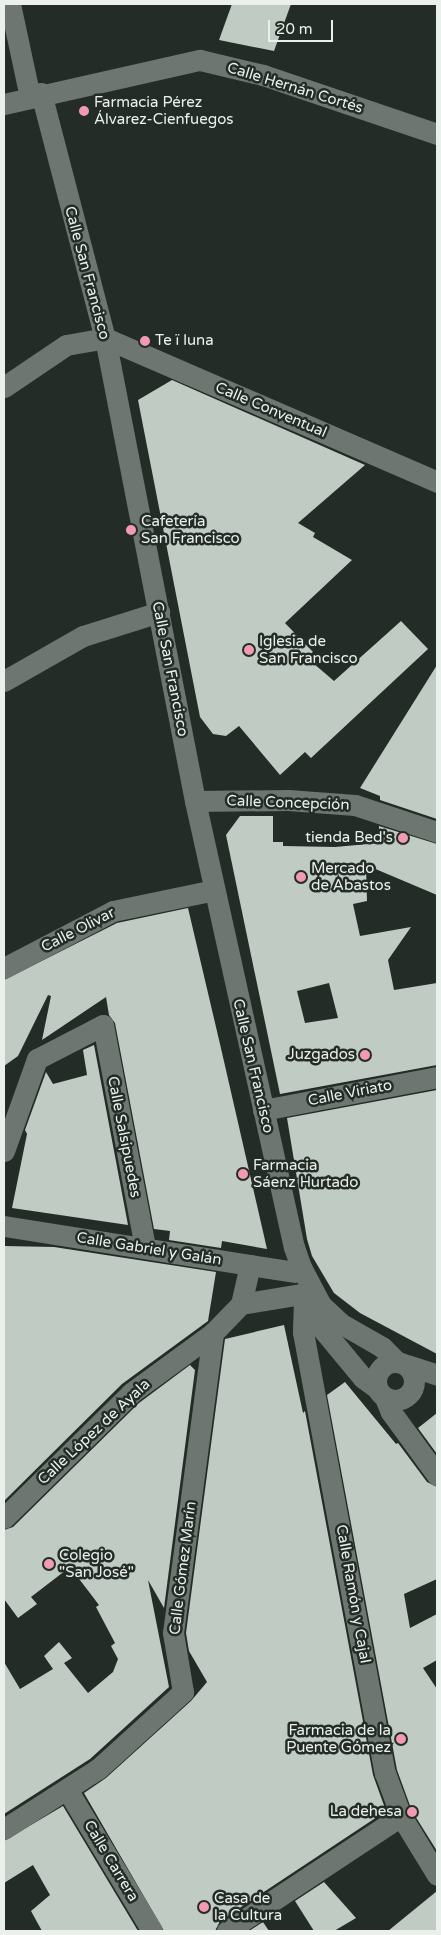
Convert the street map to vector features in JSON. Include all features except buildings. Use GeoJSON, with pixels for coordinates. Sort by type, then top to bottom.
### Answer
{"type":"FeatureCollection","features":[{"type":"Feature","properties":{"kind":"street","name":"Calle San Francisco"},"geometry":{"type":"LineString","coordinates":[[10,4],[104,338],[195,801],[294,1247]]}},
{"type":"Feature","properties":{"kind":"street","name":"Calle Hernán Cortés"},"geometry":{"type":"LineString","coordinates":[[4,104],[35,95],[200,60],[263,75],[437,134]]}},
{"type":"Feature","properties":{"kind":"street"},"geometry":{"type":"LineString","coordinates":[[4,387],[66,345],[104,338]]}},
{"type":"Feature","properties":{"kind":"street","name":"Calle Conventual"},"geometry":{"type":"LineString","coordinates":[[104,338],[437,482]]}},
{"type":"Feature","properties":{"kind":"street"},"geometry":{"type":"LineString","coordinates":[[4,681],[83,636],[159,612]]}},
{"type":"Feature","properties":{"kind":"street","name":"Calle Concepción"},"geometry":{"type":"LineString","coordinates":[[195,801],[288,800],[355,805],[437,832]]}},
{"type":"Feature","properties":{"kind":"street","name":"Calle Olivar"},"geometry":{"type":"LineString","coordinates":[[4,968],[113,911],[214,890]]}},
{"type":"Feature","properties":{"kind":"street","name":"Calle Salsipuedes"},"geometry":{"type":"LineString","coordinates":[[4,1151],[37,1059],[103,1025],[145,1248]]}},
{"type":"Feature","properties":{"kind":"street","name":"Calle Viriato"},"geometry":{"type":"LineString","coordinates":[[263,1110],[437,1077]]}},
{"type":"Feature","properties":{"kind":"street","name":"Calle Gabriel y Galán"},"geometry":{"type":"LineString","coordinates":[[4,1226],[294,1272]]}},
{"type":"Feature","properties":{"kind":"street"},"geometry":{"type":"LineString","coordinates":[[294,1247],[294,1272],[303,1298],[315,1320],[357,1371],[381,1393],[391,1412],[437,1475]]}},
{"type":"Feature","properties":{"kind":"street"},"geometry":{"type":"LineString","coordinates":[[294,1247],[301,1267],[321,1304],[340,1323],[382,1347],[414,1376],[412,1388],[404,1398],[381,1393]]}},
{"type":"Feature","properties":{"kind":"street"},"geometry":{"type":"LineString","coordinates":[[213,1333],[241,1304],[250,1265]]}},
{"type":"Feature","properties":{"kind":"street"},"geometry":{"type":"LineString","coordinates":[[241,1304],[303,1298]]}},
{"type":"Feature","properties":{"kind":"street","name":"Calle Ramón y Cajal"},"geometry":{"type":"LineString","coordinates":[[303,1298],[303,1332],[385,1773],[401,1816],[437,1876]]}},
{"type":"Feature","properties":{"kind":"street","name":"Calle López de Ayala"},"geometry":{"type":"LineString","coordinates":[[4,1518],[131,1393],[213,1333]]}},
{"type":"Feature","properties":{"kind":"street","name":"Calle Gómez Marín"},"geometry":{"type":"LineString","coordinates":[[68,1791],[98,1769],[183,1692],[173,1633],[213,1333]]}},
{"type":"Feature","properties":{"kind":"street"},"geometry":{"type":"LineString","coordinates":[[381,1393],[379,1368],[401,1363],[437,1375]]}},
{"type":"Feature","properties":{"kind":"street"},"geometry":{"type":"LineString","coordinates":[[4,1829],[68,1791]]}},
{"type":"Feature","properties":{"kind":"street","name":"Calle Carrera"},"geometry":{"type":"LineString","coordinates":[[68,1791],[152,1931]]}},
{"type":"Feature","properties":{"kind":"street"},"geometry":{"type":"LineString","coordinates":[[227,1931],[401,1816]]}},
{"type":"Feature","properties":{"kind":"place","name":"Farmacia Pérez Álvarez-Cienfuegos"},"geometry":{"type":"Point","coordinates":[84,111]}},
{"type":"Feature","properties":{"kind":"place","name":"Te ï luna"},"geometry":{"type":"Point","coordinates":[145,341]}},
{"type":"Feature","properties":{"kind":"place","name":"Cafetería San Francisco"},"geometry":{"type":"Point","coordinates":[131,530]}},
{"type":"Feature","properties":{"kind":"place","name":"Iglesia de San Francisco"},"geometry":{"type":"Point","coordinates":[249,650]}},
{"type":"Feature","properties":{"kind":"place","name":"tienda Bed's"},"geometry":{"type":"Point","coordinates":[403,838]}},
{"type":"Feature","properties":{"kind":"place","name":"Mercado de Abastos"},"geometry":{"type":"Point","coordinates":[301,877]}},
{"type":"Feature","properties":{"kind":"place","name":"Juzgados"},"geometry":{"type":"Point","coordinates":[365,1055]}},
{"type":"Feature","properties":{"kind":"place","name":"Farmacia Sáenz Hurtado"},"geometry":{"type":"Point","coordinates":[243,1174]}},
{"type":"Feature","properties":{"kind":"place","name":"Colegio \"San José\""},"geometry":{"type":"Point","coordinates":[49,1564]}},
{"type":"Feature","properties":{"kind":"place","name":"Farmacia de la Puente Gómez"},"geometry":{"type":"Point","coordinates":[401,1739]}},
{"type":"Feature","properties":{"kind":"place","name":"La dehesa"},"geometry":{"type":"Point","coordinates":[412,1812]}},
{"type":"Feature","properties":{"kind":"place","name":"Casa de la Cultura"},"geometry":{"type":"Point","coordinates":[204,1907]}}]}
